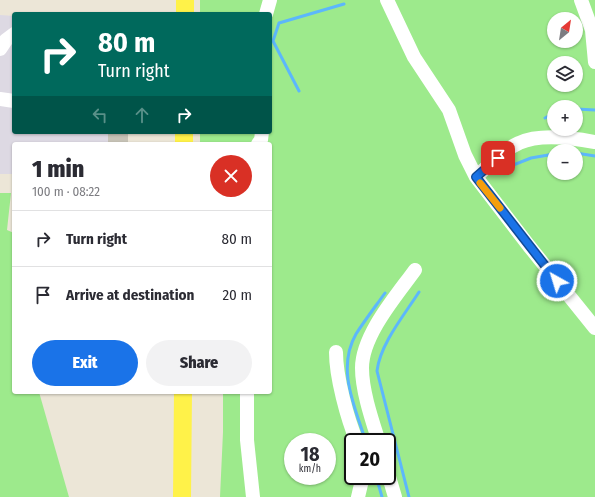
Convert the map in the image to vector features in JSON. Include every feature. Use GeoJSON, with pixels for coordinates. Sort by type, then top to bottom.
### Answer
{"type":"FeatureCollection","features":[{"type":"Feature","properties":{"kind":"main road"},"geometry":{"type":"LineString","coordinates":[[185,0],[185,12]]}},
{"type":"Feature","properties":{"kind":"main road"},"geometry":{"type":"LineString","coordinates":[[182,497],[183,394]]}},
{"type":"Feature","properties":{"kind":"lane"},"geometry":{"type":"LineString","coordinates":[[267,12],[270,0]]}},
{"type":"Feature","properties":{"kind":"lane"},"geometry":{"type":"LineString","coordinates":[[387,0],[414,57],[449,110],[476,177],[595,328]]}},
{"type":"Feature","properties":{"kind":"lane"},"geometry":{"type":"LineString","coordinates":[[581,0],[592,30],[595,62]]}},
{"type":"Feature","properties":{"kind":"lane"},"geometry":{"type":"LineString","coordinates":[[0,49],[6,40],[12,36]]}},
{"type":"Feature","properties":{"kind":"lane"},"geometry":{"type":"LineString","coordinates":[[0,99],[12,101]]}},
{"type":"Feature","properties":{"kind":"lane"},"geometry":{"type":"LineString","coordinates":[[476,177],[509,149],[523,141],[556,137],[595,142]]}},
{"type":"Feature","properties":{"kind":"lane"},"geometry":{"type":"LineString","coordinates":[[377,433],[362,369],[365,351],[379,322],[415,270]]}},
{"type":"Feature","properties":{"kind":"lane"},"geometry":{"type":"LineString","coordinates":[[336,352],[337,372],[354,433]]}},
{"type":"Feature","properties":{"kind":"lane"},"geometry":{"type":"LineString","coordinates":[[247,394],[247,440],[253,497]]}},
{"type":"Feature","properties":{"kind":"lane"},"geometry":{"type":"LineString","coordinates":[[358,497],[361,485]]}},
{"type":"Feature","properties":{"kind":"lane"},"geometry":{"type":"LineString","coordinates":[[391,485],[395,497]]}},
{"type":"Feature","properties":{"kind":"shaded area"},"geometry":{"type":"Polygon","coordinates":[[[0,15],[12,16],[12,134],[127,134],[127,142],[12,142],[12,174],[0,174],[0,15]]]}},
{"type":"Feature","properties":{"kind":"green space"},"geometry":{"type":"Polygon","coordinates":[[[200,0],[595,0],[595,497],[220,497],[223,394],[272,394],[272,142],[200,142],[200,134],[272,134],[272,12],[200,12],[200,0]]]}},
{"type":"Feature","properties":{"kind":"green space"},"geometry":{"type":"Polygon","coordinates":[[[0,193],[11,193],[7,230],[12,232],[12,394],[40,394],[69,497],[0,497],[0,193]]]}},
{"type":"Feature","properties":{"kind":"building"},"geometry":{"type":"Polygon","coordinates":[[[108,134],[128,134],[128,142],[108,142],[108,134]]]}},
{"type":"Feature","properties":{"kind":"waterway"},"geometry":{"type":"LineString","coordinates":[[299,91],[273,41],[279,23],[344,4]]}},
{"type":"Feature","properties":{"kind":"waterway"},"geometry":{"type":"LineString","coordinates":[[583,109],[595,110]]}},
{"type":"Feature","properties":{"kind":"waterway"},"geometry":{"type":"LineString","coordinates":[[583,154],[595,156]]}},
{"type":"Feature","properties":{"kind":"waterway"},"geometry":{"type":"LineString","coordinates":[[508,167],[531,158],[547,155]]}},
{"type":"Feature","properties":{"kind":"waterway"},"geometry":{"type":"LineString","coordinates":[[409,497],[377,371],[379,361],[388,340],[419,292]]}},
{"type":"Feature","properties":{"kind":"waterway"},"geometry":{"type":"LineString","coordinates":[[363,433],[349,388],[347,374],[350,347],[356,334],[385,293]]}},
{"type":"Feature","properties":{"kind":"waterway"},"geometry":{"type":"LineString","coordinates":[[379,485],[382,497]]}},
{"type":"Feature","properties":{"kind":"slow traffic"},"geometry":{"type":"LineString","coordinates":[[480,183],[500,208]]}},
{"type":"Feature","properties":{"kind":"route"},"geometry":{"type":"LineString","coordinates":[[498,158],[476,177],[557,281]]}}]}
